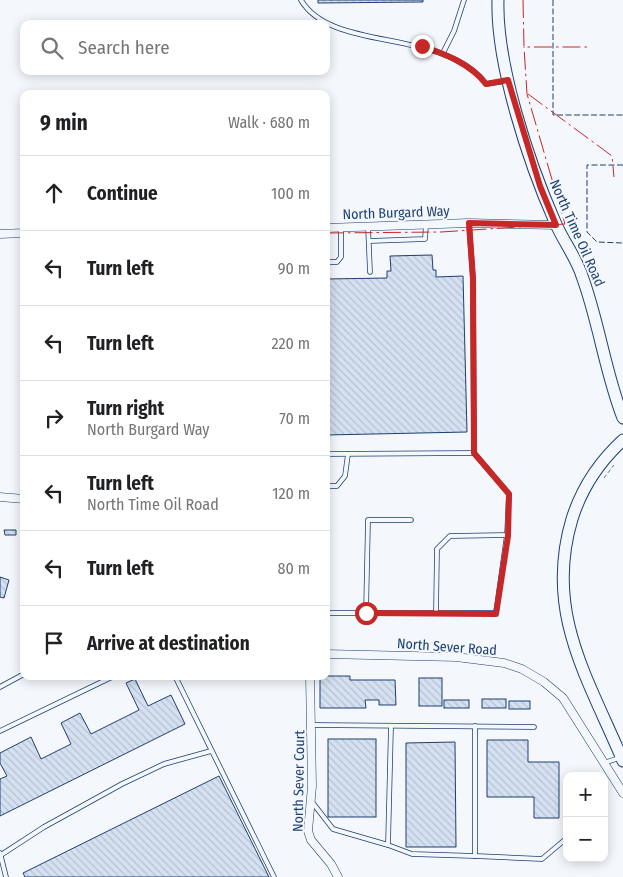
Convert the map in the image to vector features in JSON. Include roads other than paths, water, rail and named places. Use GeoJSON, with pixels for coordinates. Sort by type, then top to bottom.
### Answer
{"type":"FeatureCollection","features":[{"type":"Feature","properties":{"kind":"street","name":"North Time Oil Road"},"geometry":{"type":"LineString","coordinates":[[498,0],[499,33],[508,80],[540,186],[556,225],[588,290],[612,386],[623,418]]}},
{"type":"Feature","properties":{"kind":"street","name":"North Burgard Way"},"geometry":{"type":"LineString","coordinates":[[330,228],[469,223],[556,225]]}},
{"type":"Feature","properties":{"kind":"street"},"geometry":{"type":"LineString","coordinates":[[0,234],[20,233]]}},
{"type":"Feature","properties":{"kind":"street"},"geometry":{"type":"LineString","coordinates":[[622,759],[571,635],[563,601],[562,577],[569,530],[584,490],[604,459],[623,440]]}},
{"type":"Feature","properties":{"kind":"street"},"geometry":{"type":"LineString","coordinates":[[0,497],[20,499]]}},
{"type":"Feature","properties":{"kind":"street","name":"North Sever Road"},"geometry":{"type":"LineString","coordinates":[[330,654],[456,658],[504,663],[522,669],[544,682],[563,698],[623,793]]}},
{"type":"Feature","properties":{"kind":"street","name":"North Sever Court"},"geometry":{"type":"LineString","coordinates":[[310,680],[312,802],[308,831],[311,840],[331,864],[338,877]]}},
{"type":"Feature","properties":{"kind":"lane"},"geometry":{"type":"LineString","coordinates":[[301,0],[313,14],[323,20]]}},
{"type":"Feature","properties":{"kind":"lane"},"geometry":{"type":"LineString","coordinates":[[443,53],[454,31],[464,0]]}},
{"type":"Feature","properties":{"kind":"lane"},"geometry":{"type":"LineString","coordinates":[[330,24],[337,28],[422,46],[443,53],[480,76],[486,84],[508,80]]}},
{"type":"Feature","properties":{"kind":"lane"},"geometry":{"type":"LineString","coordinates":[[330,613],[496,614],[508,536],[509,494],[474,453],[473,279],[469,223]]}},
{"type":"Feature","properties":{"kind":"lane"},"geometry":{"type":"LineString","coordinates":[[369,240],[425,239],[426,225]]}},
{"type":"Feature","properties":{"kind":"lane"},"geometry":{"type":"LineString","coordinates":[[368,226],[370,272]]}},
{"type":"Feature","properties":{"kind":"lane"},"geometry":{"type":"LineString","coordinates":[[330,262],[337,262],[341,257],[340,227]]}},
{"type":"Feature","properties":{"kind":"lane"},"geometry":{"type":"LineString","coordinates":[[330,454],[474,453]]}},
{"type":"Feature","properties":{"kind":"lane"},"geometry":{"type":"LineString","coordinates":[[330,486],[336,486],[345,476],[348,454]]}},
{"type":"Feature","properties":{"kind":"lane"},"geometry":{"type":"LineString","coordinates":[[366,613],[368,520],[412,520]]}},
{"type":"Feature","properties":{"kind":"lane"},"geometry":{"type":"LineString","coordinates":[[436,613],[437,549],[450,536],[508,536]]}},
{"type":"Feature","properties":{"kind":"lane"},"geometry":{"type":"LineString","coordinates":[[0,687],[20,676]]}},
{"type":"Feature","properties":{"kind":"lane"},"geometry":{"type":"LineString","coordinates":[[0,731],[106,680]]}},
{"type":"Feature","properties":{"kind":"lane"},"geometry":{"type":"LineString","coordinates":[[177,680],[274,877]]}},
{"type":"Feature","properties":{"kind":"lane"},"geometry":{"type":"LineString","coordinates":[[312,725],[534,727]]}},
{"type":"Feature","properties":{"kind":"lane"},"geometry":{"type":"LineString","coordinates":[[388,845],[391,726]]}},
{"type":"Feature","properties":{"kind":"lane"},"geometry":{"type":"LineString","coordinates":[[475,726],[475,856]]}},
{"type":"Feature","properties":{"kind":"lane"},"geometry":{"type":"LineString","coordinates":[[6,877],[0,854],[44,827],[122,784],[164,764],[211,751]]}},
{"type":"Feature","properties":{"kind":"lane"},"geometry":{"type":"LineString","coordinates":[[604,763],[622,759]]}},
{"type":"Feature","properties":{"kind":"lane"},"geometry":{"type":"LineString","coordinates":[[312,802],[333,829],[412,854],[542,859],[563,841]]}}]}
